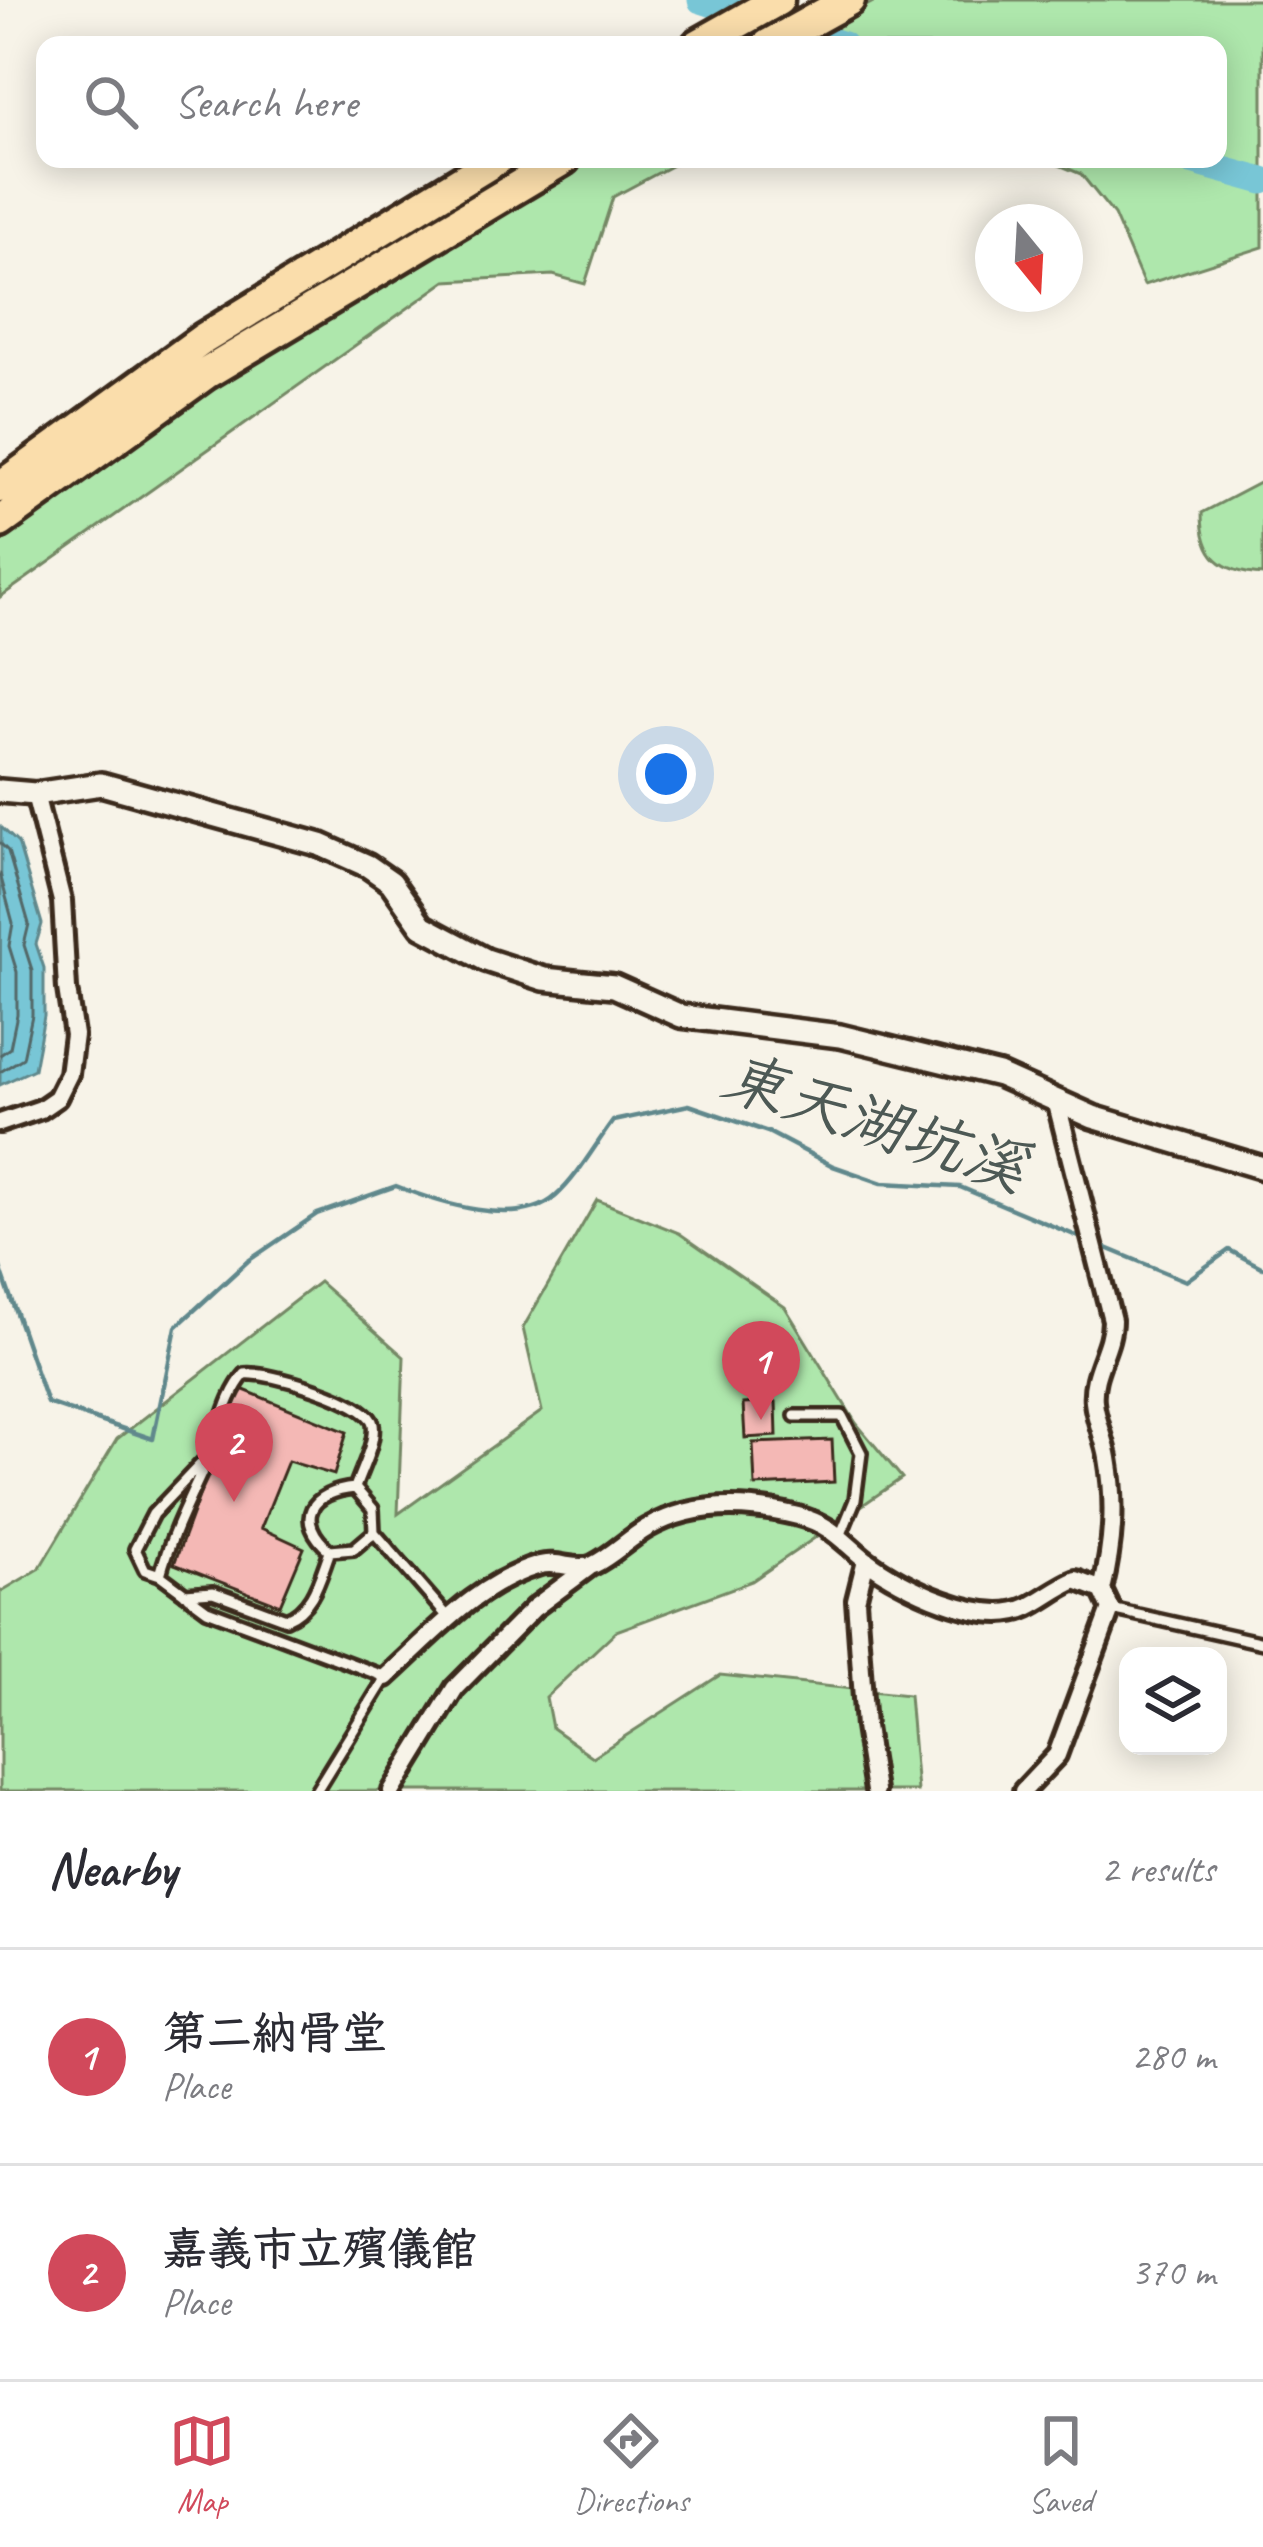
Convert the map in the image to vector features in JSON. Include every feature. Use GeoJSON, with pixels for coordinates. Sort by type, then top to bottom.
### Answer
{"type":"FeatureCollection","features":[{"type":"Feature","properties":{"kind":"highway"},"geometry":{"type":"LineString","coordinates":[[714,36],[778,0]]}},
{"type":"Feature","properties":{"kind":"highway"},"geometry":{"type":"LineString","coordinates":[[783,36],[849,0]]}},
{"type":"Feature","properties":{"kind":"highway"},"geometry":{"type":"LineString","coordinates":[[0,487],[203,339],[482,168]]}},
{"type":"Feature","properties":{"kind":"highway"},"geometry":{"type":"LineString","coordinates":[[0,522],[205,374],[549,168]]}},
{"type":"Feature","properties":{"kind":"street"},"geometry":{"type":"LineString","coordinates":[[0,791],[35,794],[101,784],[322,845],[391,882],[422,926],[486,960],[544,980],[614,986],[680,1016],[840,1036],[999,1075],[1093,1117],[1263,1168]]}},
{"type":"Feature","properties":{"kind":"street"},"geometry":{"type":"LineString","coordinates":[[0,1124],[57,1098],[69,1074],[74,1035],[62,901],[35,794]]}},
{"type":"Feature","properties":{"kind":"street"},"geometry":{"type":"LineString","coordinates":[[1023,1791],[1057,1755],[1111,1609],[1102,1590],[1114,1540],[1108,1458],[1093,1399],[1097,1373],[1112,1342],[1112,1320],[1056,1100]]}},
{"type":"Feature","properties":{"kind":"street"},"geometry":{"type":"LineString","coordinates":[[392,1791],[455,1688],[534,1608],[649,1527],[699,1508],[745,1507],[800,1516],[841,1534],[866,1560],[923,1595],[992,1611],[1026,1609],[1051,1590],[1076,1580],[1102,1590]]}},
{"type":"Feature","properties":{"kind":"street"},"geometry":{"type":"LineString","coordinates":[[866,1560],[856,1600],[865,1727],[875,1791]]}},
{"type":"Feature","properties":{"kind":"street"},"geometry":{"type":"LineString","coordinates":[[386,1677],[448,1617],[489,1586],[545,1563],[590,1567]]}},
{"type":"Feature","properties":{"kind":"lane"},"geometry":{"type":"LineString","coordinates":[[160,1575],[235,1385],[245,1374],[262,1372],[354,1405],[370,1416],[374,1429],[355,1488]]}},
{"type":"Feature","properties":{"kind":"lane"},"geometry":{"type":"LineString","coordinates":[[795,1416],[842,1416],[861,1453],[856,1500],[841,1534]]}},
{"type":"Feature","properties":{"kind":"lane"},"geometry":{"type":"LineString","coordinates":[[210,1454],[153,1514],[135,1550],[145,1570],[160,1575],[207,1610],[386,1677],[316,1791]]}},
{"type":"Feature","properties":{"kind":"lane"},"geometry":{"type":"LineString","coordinates":[[355,1488],[373,1509],[374,1532],[448,1617]]}},
{"type":"Feature","properties":{"kind":"lane"},"geometry":{"type":"LineString","coordinates":[[355,1488],[331,1490],[315,1502],[309,1518],[313,1537],[330,1551],[354,1549],[374,1532]]}},
{"type":"Feature","properties":{"kind":"lane"},"geometry":{"type":"LineString","coordinates":[[185,1594],[213,1592],[286,1619],[299,1614],[310,1600],[330,1551]]}},
{"type":"Feature","properties":{"kind":"lane"},"geometry":{"type":"LineString","coordinates":[[1111,1609],[1263,1643]]}},
{"type":"Feature","properties":{"kind":"green space"},"geometry":{"type":"Polygon","coordinates":[[[877,0],[1263,0],[1263,247],[1144,285],[1114,215],[1081,174],[1067,168],[1227,168],[1227,36],[811,36],[877,0]]]}},
{"type":"Feature","properties":{"kind":"green space"},"geometry":{"type":"Polygon","coordinates":[[[567,168],[667,168],[613,197],[585,284],[553,275],[446,281],[0,597],[0,543],[212,388],[357,292],[567,168]]]}},
{"type":"Feature","properties":{"kind":"green space"},"geometry":{"type":"Polygon","coordinates":[[[1263,481],[1263,575],[1236,570],[1217,559],[1206,541],[1202,513],[1263,481]]]}},
{"type":"Feature","properties":{"kind":"green space"},"geometry":{"type":"Polygon","coordinates":[[[597,1200],[679,1233],[785,1307],[856,1423],[902,1478],[752,1581],[616,1631],[546,1697],[552,1728],[593,1757],[720,1675],[909,1695],[917,1791],[0,1791],[0,1592],[39,1569],[117,1439],[319,1282],[404,1357],[398,1514],[542,1411],[523,1328],[597,1200]]]}},
{"type":"Feature","properties":{"kind":"water"},"geometry":{"type":"Polygon","coordinates":[[[1,827],[18,843],[42,924],[36,944],[44,968],[44,1016],[34,1069],[0,1085],[1,827]]]}},
{"type":"Feature","properties":{"kind":"building"},"geometry":{"type":"Polygon","coordinates":[[[239,1388],[347,1432],[334,1475],[288,1461],[261,1528],[304,1548],[280,1605],[174,1564],[239,1388]]]}},
{"type":"Feature","properties":{"kind":"building"},"geometry":{"type":"Polygon","coordinates":[[[776,1402],[777,1436],[745,1438],[743,1404],[776,1402]]]}},
{"type":"Feature","properties":{"kind":"building"},"geometry":{"type":"Polygon","coordinates":[[[832,1440],[834,1482],[755,1486],[753,1443],[832,1440]]]}},
{"type":"Feature","properties":{"kind":"waterway"},"geometry":{"type":"LineString","coordinates":[[701,0],[738,12]]}},
{"type":"Feature","properties":{"kind":"waterway"},"geometry":{"type":"LineString","coordinates":[[807,34],[814,36]]}},
{"type":"Feature","properties":{"kind":"waterway"},"geometry":{"type":"LineString","coordinates":[[1216,168],[1263,181]]}},
{"type":"Feature","properties":{"kind":"waterway","name":"東天湖坑溪"},"geometry":{"type":"LineString","coordinates":[[0,1267],[47,1403],[153,1439],[176,1327],[248,1261],[317,1214],[396,1186],[477,1210],[521,1211],[540,1206],[572,1179],[613,1121],[689,1105],[768,1132],[833,1166],[882,1183],[960,1187],[1086,1240]]}},
{"type":"Feature","properties":{"kind":"waterway","name":"東天湖坑溪"},"geometry":{"type":"LineString","coordinates":[[1097,1244],[1186,1281],[1229,1250],[1263,1268]]}},
{"type":"Feature","properties":{"kind":"place","name":"第二納骨堂"},"geometry":{"type":"Point","coordinates":[761,1420]}},
{"type":"Feature","properties":{"kind":"place","name":"嘉義市立殯儀館"},"geometry":{"type":"Point","coordinates":[234,1502]}}]}
